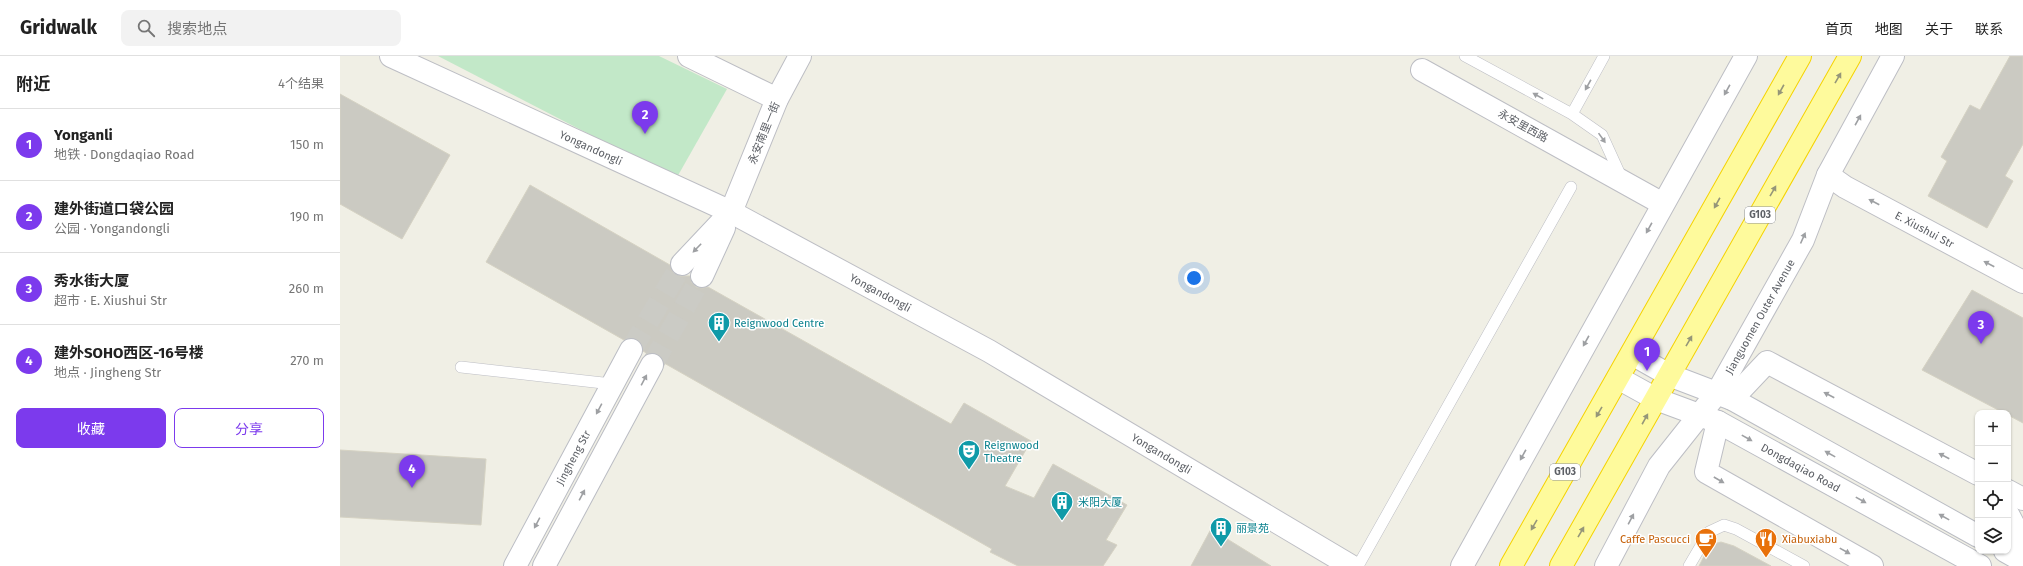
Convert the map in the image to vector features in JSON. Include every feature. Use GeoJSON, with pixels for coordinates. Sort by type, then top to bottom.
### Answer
{"type":"FeatureCollection","features":[{"type":"Feature","properties":{"kind":"highway"},"geometry":{"type":"LineString","coordinates":[[1618,378],[1800,56]]}},
{"type":"Feature","properties":{"kind":"highway","name":"G103"},"geometry":{"type":"LineString","coordinates":[[1561,566],[1850,56]]}},
{"type":"Feature","properties":{"kind":"highway","name":"G103"},"geometry":{"type":"LineString","coordinates":[[1511,566],[1618,378]]}},
{"type":"Feature","properties":{"kind":"street","name":"Yongandongli"},"geometry":{"type":"LineString","coordinates":[[391,56],[731,212],[989,351],[1351,566]]}},
{"type":"Feature","properties":{"kind":"street"},"geometry":{"type":"LineString","coordinates":[[689,56],[777,99]]}},
{"type":"Feature","properties":{"kind":"street","name":"永安南里一街"},"geometry":{"type":"LineString","coordinates":[[731,212],[777,99],[800,56]]}},
{"type":"Feature","properties":{"kind":"street"},"geometry":{"type":"LineString","coordinates":[[1462,566],[1746,56]]}},
{"type":"Feature","properties":{"kind":"street","name":"Jianguomen Outer Avenue"},"geometry":{"type":"LineString","coordinates":[[1606,566],[1659,466],[1709,419],[1725,396],[1803,240],[1828,175],[1893,56]]}},
{"type":"Feature","properties":{"kind":"street","name":"永安里西路"},"geometry":{"type":"LineString","coordinates":[[1422,70],[1663,204]]}},
{"type":"Feature","properties":{"kind":"street","name":"E. Xiushui Str"},"geometry":{"type":"LineString","coordinates":[[1828,175],[1845,187],[2023,282]]}},
{"type":"Feature","properties":{"kind":"street"},"geometry":{"type":"LineString","coordinates":[[682,264],[731,212]]}},
{"type":"Feature","properties":{"kind":"street"},"geometry":{"type":"LineString","coordinates":[[702,276],[731,212]]}},
{"type":"Feature","properties":{"kind":"street","name":"Jingheng Str"},"geometry":{"type":"LineString","coordinates":[[514,566],[631,350]]}},
{"type":"Feature","properties":{"kind":"street"},"geometry":{"type":"LineString","coordinates":[[1632,354],[1670,375],[1725,396],[1975,534]]}},
{"type":"Feature","properties":{"kind":"street"},"geometry":{"type":"LineString","coordinates":[[1725,396],[1767,362],[1975,472]]}},
{"type":"Feature","properties":{"kind":"street"},"geometry":{"type":"LineString","coordinates":[[544,566],[652,365]]}},
{"type":"Feature","properties":{"kind":"street","name":"Dongdaqiao Road"},"geometry":{"type":"LineString","coordinates":[[1618,378],[1656,400],[1709,419],[1980,566]]}},
{"type":"Feature","properties":{"kind":"street"},"geometry":{"type":"LineString","coordinates":[[1709,419],[1706,472],[1872,566]]}},
{"type":"Feature","properties":{"kind":"street"},"geometry":{"type":"LineString","coordinates":[[2011,493],[2023,499]]}},
{"type":"Feature","properties":{"kind":"street"},"geometry":{"type":"LineString","coordinates":[[2010,518],[2023,543]]}},
{"type":"Feature","properties":{"kind":"street"},"geometry":{"type":"LineString","coordinates":[[2010,554],[2023,561]]}},
{"type":"Feature","properties":{"kind":"lane"},"geometry":{"type":"LineString","coordinates":[[1466,56],[1572,114],[1602,135],[1624,183]]}},
{"type":"Feature","properties":{"kind":"lane"},"geometry":{"type":"LineString","coordinates":[[1572,114],[1604,56]]}},
{"type":"Feature","properties":{"kind":"lane"},"geometry":{"type":"LineString","coordinates":[[1358,566],[1571,187]]}},
{"type":"Feature","properties":{"kind":"lane"},"geometry":{"type":"LineString","coordinates":[[461,367],[612,384]]}},
{"type":"Feature","properties":{"kind":"lane"},"geometry":{"type":"LineString","coordinates":[[1689,566],[1709,532],[1724,526],[1736,529],[1804,566]]}},
{"type":"Feature","properties":{"kind":"green space"},"geometry":{"type":"Polygon","coordinates":[[[438,56],[659,56],[727,89],[676,179],[438,56]]]}},
{"type":"Feature","properties":{"kind":"building"},"geometry":{"type":"Polygon","coordinates":[[[2010,56],[2023,56],[2023,144],[2005,176],[2013,181],[1987,228],[1928,196],[1947,161],[1941,157],[1970,105],[1980,110],[2010,56]]]}},
{"type":"Feature","properties":{"kind":"building"},"geometry":{"type":"Polygon","coordinates":[[[340,94],[450,155],[402,239],[340,204],[340,94]]]}},
{"type":"Feature","properties":{"kind":"building","name":"Reignwood Centre"},"geometry":{"type":"Polygon","coordinates":[[[530,185],[670,265],[674,273],[680,276],[690,276],[692,283],[696,287],[708,287],[951,424],[964,403],[1031,441],[1005,486],[1034,498],[1053,464],[1127,505],[1106,540],[1117,545],[1103,566],[1018,566],[990,552],[992,549],[664,363],[658,354],[648,354],[643,351],[642,344],[637,339],[630,338],[624,340],[486,262],[530,185]]]}},
{"type":"Feature","properties":{"kind":"building"},"geometry":{"type":"Polygon","coordinates":[[[1972,290],[2023,318],[2023,423],[2011,417],[2011,410],[1998,410],[1922,370],[1972,290]]]}},
{"type":"Feature","properties":{"kind":"building"},"geometry":{"type":"Polygon","coordinates":[[[340,450],[486,459],[481,525],[340,517],[340,450]]]}},
{"type":"Feature","properties":{"kind":"building","name":"丽景苑"},"geometry":{"type":"Polygon","coordinates":[[[1211,529],[1271,566],[1191,566],[1211,529]]]}},
{"type":"Feature","properties":{"kind":"building"},"geometry":{"type":"Polygon","coordinates":[[[1721,542],[1734,546],[1771,566],[1699,566],[1710,545],[1721,542]]]}},
{"type":"Feature","properties":{"kind":"tunnel"},"geometry":{"type":"LineString","coordinates":[[631,350],[682,264]]}},
{"type":"Feature","properties":{"kind":"tunnel"},"geometry":{"type":"LineString","coordinates":[[652,365],[702,276]]}},
{"type":"Feature","properties":{"kind":"place","name":"建外街道口袋公园"},"geometry":{"type":"Point","coordinates":[645,134]}},
{"type":"Feature","properties":{"kind":"place","name":"Reignwood Centre"},"geometry":{"type":"Point","coordinates":[719,342]}},
{"type":"Feature","properties":{"kind":"place","name":"秀水街大厦"},"geometry":{"type":"Point","coordinates":[1981,344]}},
{"type":"Feature","properties":{"kind":"place","name":"Yonganli"},"geometry":{"type":"Point","coordinates":[1647,371]}},
{"type":"Feature","properties":{"kind":"place","name":"Reignwood Theatre"},"geometry":{"type":"Point","coordinates":[969,470]}},
{"type":"Feature","properties":{"kind":"place","name":"建外SOHO西区-16号楼"},"geometry":{"type":"Point","coordinates":[412,488]}},
{"type":"Feature","properties":{"kind":"place","name":"米阳大厦"},"geometry":{"type":"Point","coordinates":[1062,522]}},
{"type":"Feature","properties":{"kind":"place","name":"丽景苑"},"geometry":{"type":"Point","coordinates":[1221,548]}},
{"type":"Feature","properties":{"kind":"place","name":"Caffe Pascucci"},"geometry":{"type":"Point","coordinates":[1706,558]}},
{"type":"Feature","properties":{"kind":"place","name":"Xiabuxiabu"},"geometry":{"type":"Point","coordinates":[1766,558]}}]}
